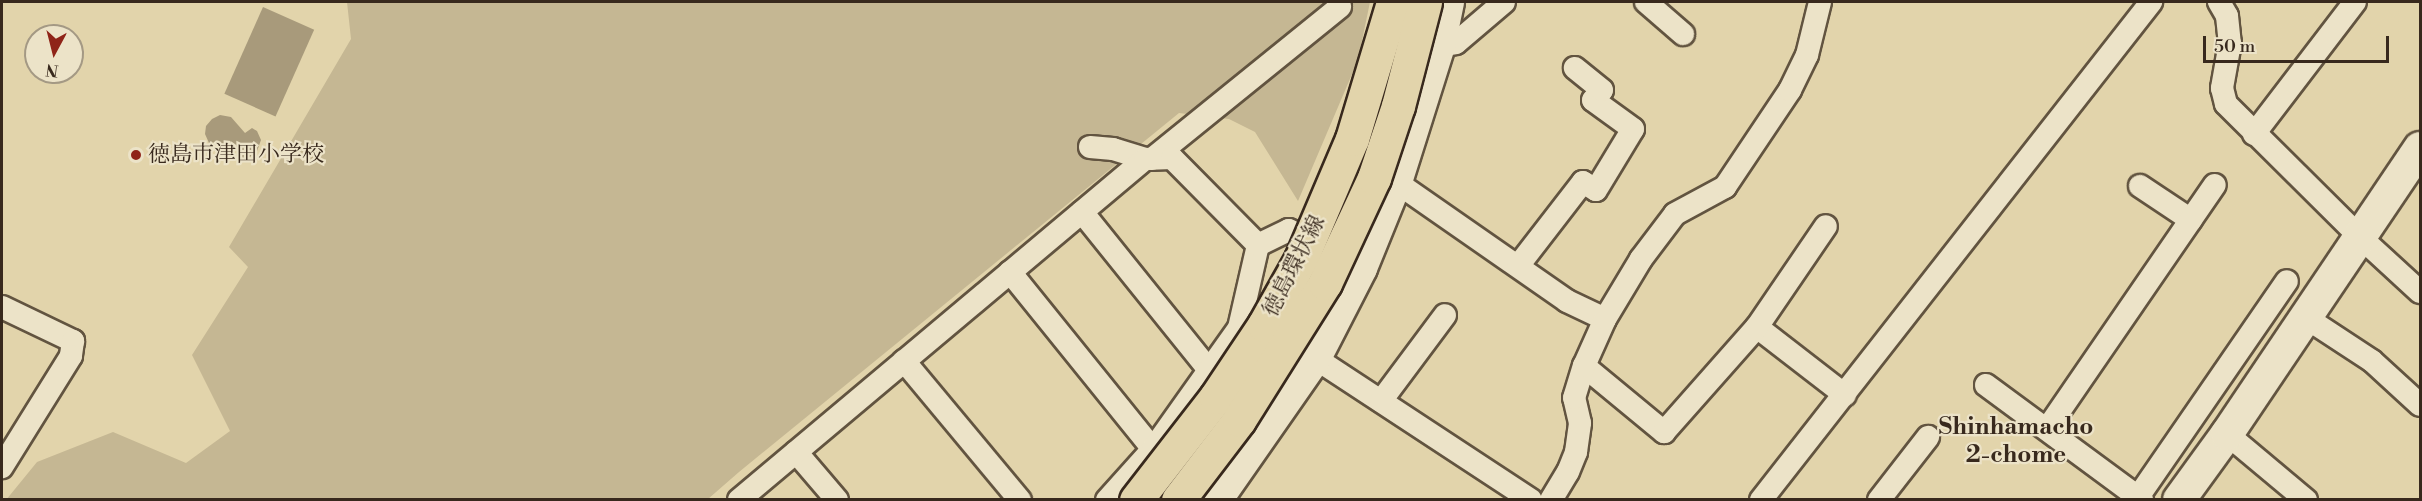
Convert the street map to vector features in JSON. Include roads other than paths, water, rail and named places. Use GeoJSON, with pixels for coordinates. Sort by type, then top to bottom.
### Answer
{"type":"FeatureCollection","features":[{"type":"Feature","properties":{"kind":"main road","name":"徳島環状線"},"geometry":{"type":"LineString","coordinates":[[1136,500],[1216,397],[1264,325],[1301,259],[1352,139],[1393,2]]}},
{"type":"Feature","properties":{"kind":"main road","name":"徳島環状線"},"geometry":{"type":"LineString","coordinates":[[1178,500],[1239,420],[1325,283],[1374,178],[1398,106],[1425,2]]}},
{"type":"Feature","properties":{"kind":"street"},"geometry":{"type":"LineString","coordinates":[[1010,272],[1153,449],[1214,500],[1315,358],[1361,268],[1396,182],[1439,46],[1448,2]]}},
{"type":"Feature","properties":{"kind":"street"},"geometry":{"type":"LineString","coordinates":[[1439,46],[1456,43],[1504,2]]}},
{"type":"Feature","properties":{"kind":"street"},"geometry":{"type":"LineString","coordinates":[[1646,2],[1683,34]]}},
{"type":"Feature","properties":{"kind":"street"},"geometry":{"type":"LineString","coordinates":[[1551,500],[1569,472],[1576,452],[1580,423],[1574,398],[1584,366],[1605,319],[1641,259],[1676,214],[1725,187],[1790,90],[1807,55],[1820,2]]}},
{"type":"Feature","properties":{"kind":"street"},"geometry":{"type":"LineString","coordinates":[[1761,500],[2151,2]]}},
{"type":"Feature","properties":{"kind":"street"},"geometry":{"type":"LineString","coordinates":[[2219,2],[2227,16],[2230,43],[2222,88],[2226,104],[2359,236],[2421,292]]}},
{"type":"Feature","properties":{"kind":"street"},"geometry":{"type":"LineString","coordinates":[[2254,134],[2355,2]]}},
{"type":"Feature","properties":{"kind":"street"},"geometry":{"type":"LineString","coordinates":[[739,500],[1082,212],[1340,7]]}},
{"type":"Feature","properties":{"kind":"street"},"geometry":{"type":"LineString","coordinates":[[1518,266],[1582,182],[1596,190],[1633,129],[1593,100],[1602,90],[1575,68]]}},
{"type":"Feature","properties":{"kind":"street"},"geometry":{"type":"LineString","coordinates":[[1090,147],[1113,149],[1149,159],[1172,158],[1258,245]]}},
{"type":"Feature","properties":{"kind":"street"},"geometry":{"type":"LineString","coordinates":[[2179,500],[2227,434],[2359,236],[2415,167]]}},
{"type":"Feature","properties":{"kind":"street"},"geometry":{"type":"LineString","coordinates":[[1396,182],[1566,301],[1605,319]]}},
{"type":"Feature","properties":{"kind":"street"},"geometry":{"type":"LineString","coordinates":[[2047,429],[2215,185]]}},
{"type":"Feature","properties":{"kind":"street"},"geometry":{"type":"LineString","coordinates":[[2140,186],[2191,220]]}},
{"type":"Feature","properties":{"kind":"street"},"geometry":{"type":"LineString","coordinates":[[1082,212],[1209,369],[1273,418]]}},
{"type":"Feature","properties":{"kind":"street"},"geometry":{"type":"LineString","coordinates":[[1584,366],[1664,432],[1757,327],[1826,226]]}},
{"type":"Feature","properties":{"kind":"street"},"geometry":{"type":"LineString","coordinates":[[1258,245],[1289,230],[1361,268]]}},
{"type":"Feature","properties":{"kind":"street"},"geometry":{"type":"LineString","coordinates":[[1107,500],[1153,449],[1239,328],[1258,245]]}},
{"type":"Feature","properties":{"kind":"street"},"geometry":{"type":"LineString","coordinates":[[1986,385],[2140,498],[2287,281]]}},
{"type":"Feature","properties":{"kind":"street"},"geometry":{"type":"LineString","coordinates":[[2,307],[73,341],[72,356],[2,467]]}},
{"type":"Feature","properties":{"kind":"street"},"geometry":{"type":"LineString","coordinates":[[1381,401],[1445,315]]}},
{"type":"Feature","properties":{"kind":"street"},"geometry":{"type":"LineString","coordinates":[[2305,317],[2372,361],[2421,405]]}},
{"type":"Feature","properties":{"kind":"street"},"geometry":{"type":"LineString","coordinates":[[1757,327],[1845,395]]}},
{"type":"Feature","properties":{"kind":"street"},"geometry":{"type":"LineString","coordinates":[[1315,358],[1531,500]]}},
{"type":"Feature","properties":{"kind":"street"},"geometry":{"type":"LineString","coordinates":[[904,361],[1020,500]]}},
{"type":"Feature","properties":{"kind":"street"},"geometry":{"type":"LineString","coordinates":[[2227,434],[2306,500]]}},
{"type":"Feature","properties":{"kind":"street"},"geometry":{"type":"LineString","coordinates":[[1879,500],[1928,437]]}},
{"type":"Feature","properties":{"kind":"street"},"geometry":{"type":"LineString","coordinates":[[796,452],[837,500]]}},
{"type":"Feature","properties":{"kind":"place","name":"徳島市津田小学校"},"geometry":{"type":"Point","coordinates":[136,155]}},
{"type":"Feature","properties":{"kind":"district","name":"Shinhamacho 2-chome"},"geometry":{"type":"Point","coordinates":[2016,442]}}]}
